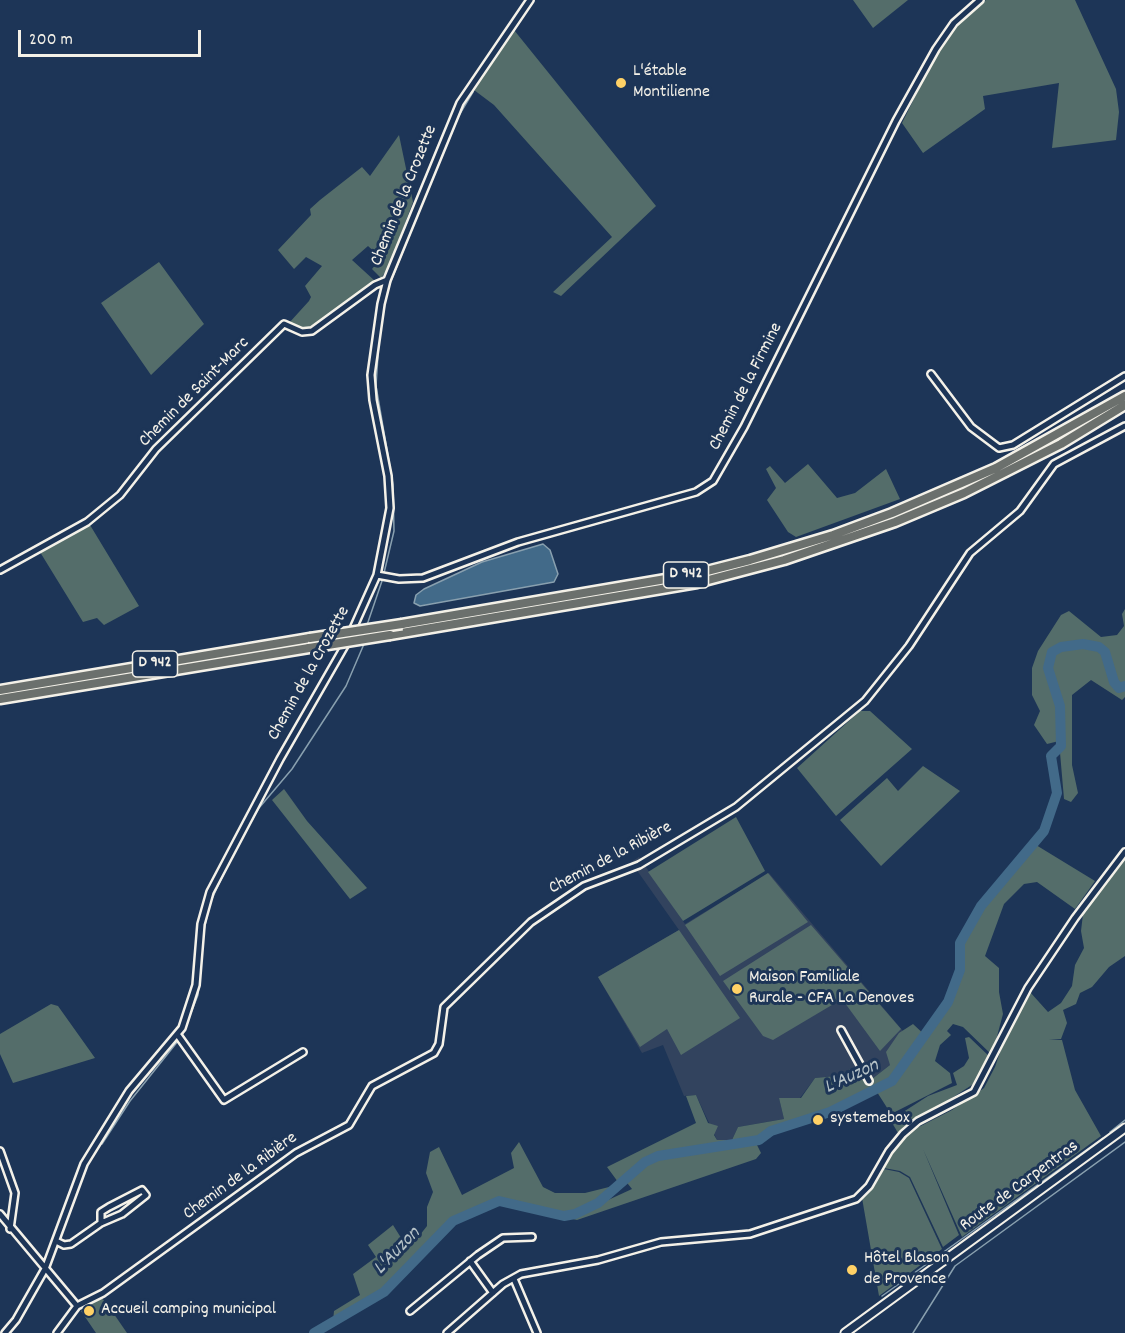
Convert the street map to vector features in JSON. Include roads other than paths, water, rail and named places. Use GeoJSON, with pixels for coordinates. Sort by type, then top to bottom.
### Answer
{"type":"FeatureCollection","features":[{"type":"Feature","properties":{"kind":"highway","name":"D 942"},"geometry":{"type":"LineString","coordinates":[[0,700],[43,687],[310,638],[695,574],[833,535],[892,513],[996,468],[1125,396]]}},
{"type":"Feature","properties":{"kind":"highway","name":"D 942"},"geometry":{"type":"LineString","coordinates":[[0,687],[43,687],[309,648],[698,583],[784,560],[895,522],[964,493],[1061,444],[1125,405]]}},
{"type":"Feature","properties":{"kind":"main road","name":"Route de Carpentras"},"geometry":{"type":"LineString","coordinates":[[845,1333],[1125,1128]]}},
{"type":"Feature","properties":{"kind":"street","name":"Chemin de la Crozette"},"geometry":{"type":"LineString","coordinates":[[5,1333],[16,1320],[45,1269],[84,1164],[129,1091],[182,1028],[196,985],[201,924],[210,892],[280,759],[341,654],[377,575],[390,508],[388,477],[373,400],[371,375],[387,280],[460,103],[530,0]]}},
{"type":"Feature","properties":{"kind":"street","name":"Chemin de la Firmine"},"geometry":{"type":"LineString","coordinates":[[377,575],[399,579],[423,578],[518,542],[696,492],[713,481],[744,427],[896,121],[930,59],[954,23],[980,0]]}},
{"type":"Feature","properties":{"kind":"street","name":"Chemin de Saint-Marc"},"geometry":{"type":"LineString","coordinates":[[0,570],[87,522],[120,495],[156,449],[284,324],[302,333],[312,331],[375,285],[387,280]]}},
{"type":"Feature","properties":{"kind":"street"},"geometry":{"type":"LineString","coordinates":[[931,374],[971,427],[999,448],[1013,445],[1125,376]]}},
{"type":"Feature","properties":{"kind":"street","name":"Chemin de la Ribière"},"geometry":{"type":"LineString","coordinates":[[77,1306],[110,1288],[296,1154],[349,1125],[372,1086],[434,1053],[440,1044],[444,1007],[531,922],[584,886],[639,865],[736,807],[785,769],[865,701],[909,646],[970,553],[1020,511],[1047,471],[1054,464],[1125,426]]}},
{"type":"Feature","properties":{"kind":"street"},"geometry":{"type":"LineString","coordinates":[[447,1333],[503,1284],[514,1280],[521,1274],[598,1260],[661,1242],[750,1234],[856,1199],[869,1186],[889,1151],[903,1134],[918,1121],[974,1092],[1028,988],[1075,918],[1125,852]]}},
{"type":"Feature","properties":{"kind":"street"},"geometry":{"type":"LineString","coordinates":[[841,1030],[869,1081]]}},
{"type":"Feature","properties":{"kind":"street"},"geometry":{"type":"LineString","coordinates":[[177,1034],[224,1100],[303,1052]]}},
{"type":"Feature","properties":{"kind":"street"},"geometry":{"type":"LineString","coordinates":[[0,1151],[15,1193],[10,1229]]}},
{"type":"Feature","properties":{"kind":"street"},"geometry":{"type":"LineString","coordinates":[[56,1241],[64,1245],[71,1244],[101,1223],[122,1214],[146,1195],[142,1190],[101,1212],[101,1223]]}},
{"type":"Feature","properties":{"kind":"street"},"geometry":{"type":"LineString","coordinates":[[0,1214],[10,1229],[77,1306],[57,1333]]}},
{"type":"Feature","properties":{"kind":"street"},"geometry":{"type":"LineString","coordinates":[[410,1311],[470,1261],[503,1238],[532,1237]]}},
{"type":"Feature","properties":{"kind":"street"},"geometry":{"type":"LineString","coordinates":[[470,1261],[493,1293]]}},
{"type":"Feature","properties":{"kind":"street"},"geometry":{"type":"LineString","coordinates":[[514,1280],[537,1333]]}},
{"type":"Feature","properties":{"kind":"waterway"},"geometry":{"type":"LineString","coordinates":[[452,127],[473,92]]}},
{"type":"Feature","properties":{"kind":"waterway"},"geometry":{"type":"LineString","coordinates":[[384,573],[394,531],[393,485],[376,386],[379,340],[387,291],[441,157]]}},
{"type":"Feature","properties":{"kind":"waterway"},"geometry":{"type":"LineString","coordinates":[[367,625],[383,578]]}},
{"type":"Feature","properties":{"kind":"waterway"},"geometry":{"type":"LineString","coordinates":[[202,939],[210,903],[235,850],[259,808],[292,769],[346,686],[364,644]]}},
{"type":"Feature","properties":{"kind":"waterway","name":"L'Auzon"},"geometry":{"type":"LineString","coordinates":[[314,1333],[384,1292],[453,1221],[499,1201],[564,1216],[575,1214],[598,1203],[645,1162],[658,1156],[759,1140],[771,1131],[830,1112],[892,1081],[948,1002],[960,970],[960,943],[981,906],[1044,831],[1057,793],[1051,756],[1061,746],[1060,706],[1048,668],[1052,652],[1061,647],[1083,644],[1099,647],[1105,652],[1114,682],[1119,688],[1125,686]]}},
{"type":"Feature","properties":{"kind":"waterway"},"geometry":{"type":"LineString","coordinates":[[181,1038],[198,995],[202,944]]}},
{"type":"Feature","properties":{"kind":"waterway"},"geometry":{"type":"LineString","coordinates":[[102,1144],[130,1101],[178,1041]]}},
{"type":"Feature","properties":{"kind":"waterway"},"geometry":{"type":"LineString","coordinates":[[1110,1132],[1125,1120]]}},
{"type":"Feature","properties":{"kind":"waterway"},"geometry":{"type":"LineString","coordinates":[[882,1296],[1103,1138]]}},
{"type":"Feature","properties":{"kind":"waterway"},"geometry":{"type":"LineString","coordinates":[[913,1333],[955,1266],[1125,1142]]}},
{"type":"Feature","properties":{"kind":"place","name":"L'étable Montilienne"},"geometry":{"type":"Point","coordinates":[621,83]}},
{"type":"Feature","properties":{"kind":"place","name":"Maison Familiale Rurale - CFA La Denoves"},"geometry":{"type":"Point","coordinates":[737,989]}},
{"type":"Feature","properties":{"kind":"place","name":"systemebox"},"geometry":{"type":"Point","coordinates":[818,1120]}},
{"type":"Feature","properties":{"kind":"place","name":"Hôtel Blason de Provence"},"geometry":{"type":"Point","coordinates":[852,1270]}},
{"type":"Feature","properties":{"kind":"place","name":"Accueil camping municipal"},"geometry":{"type":"Point","coordinates":[89,1311]}}]}
